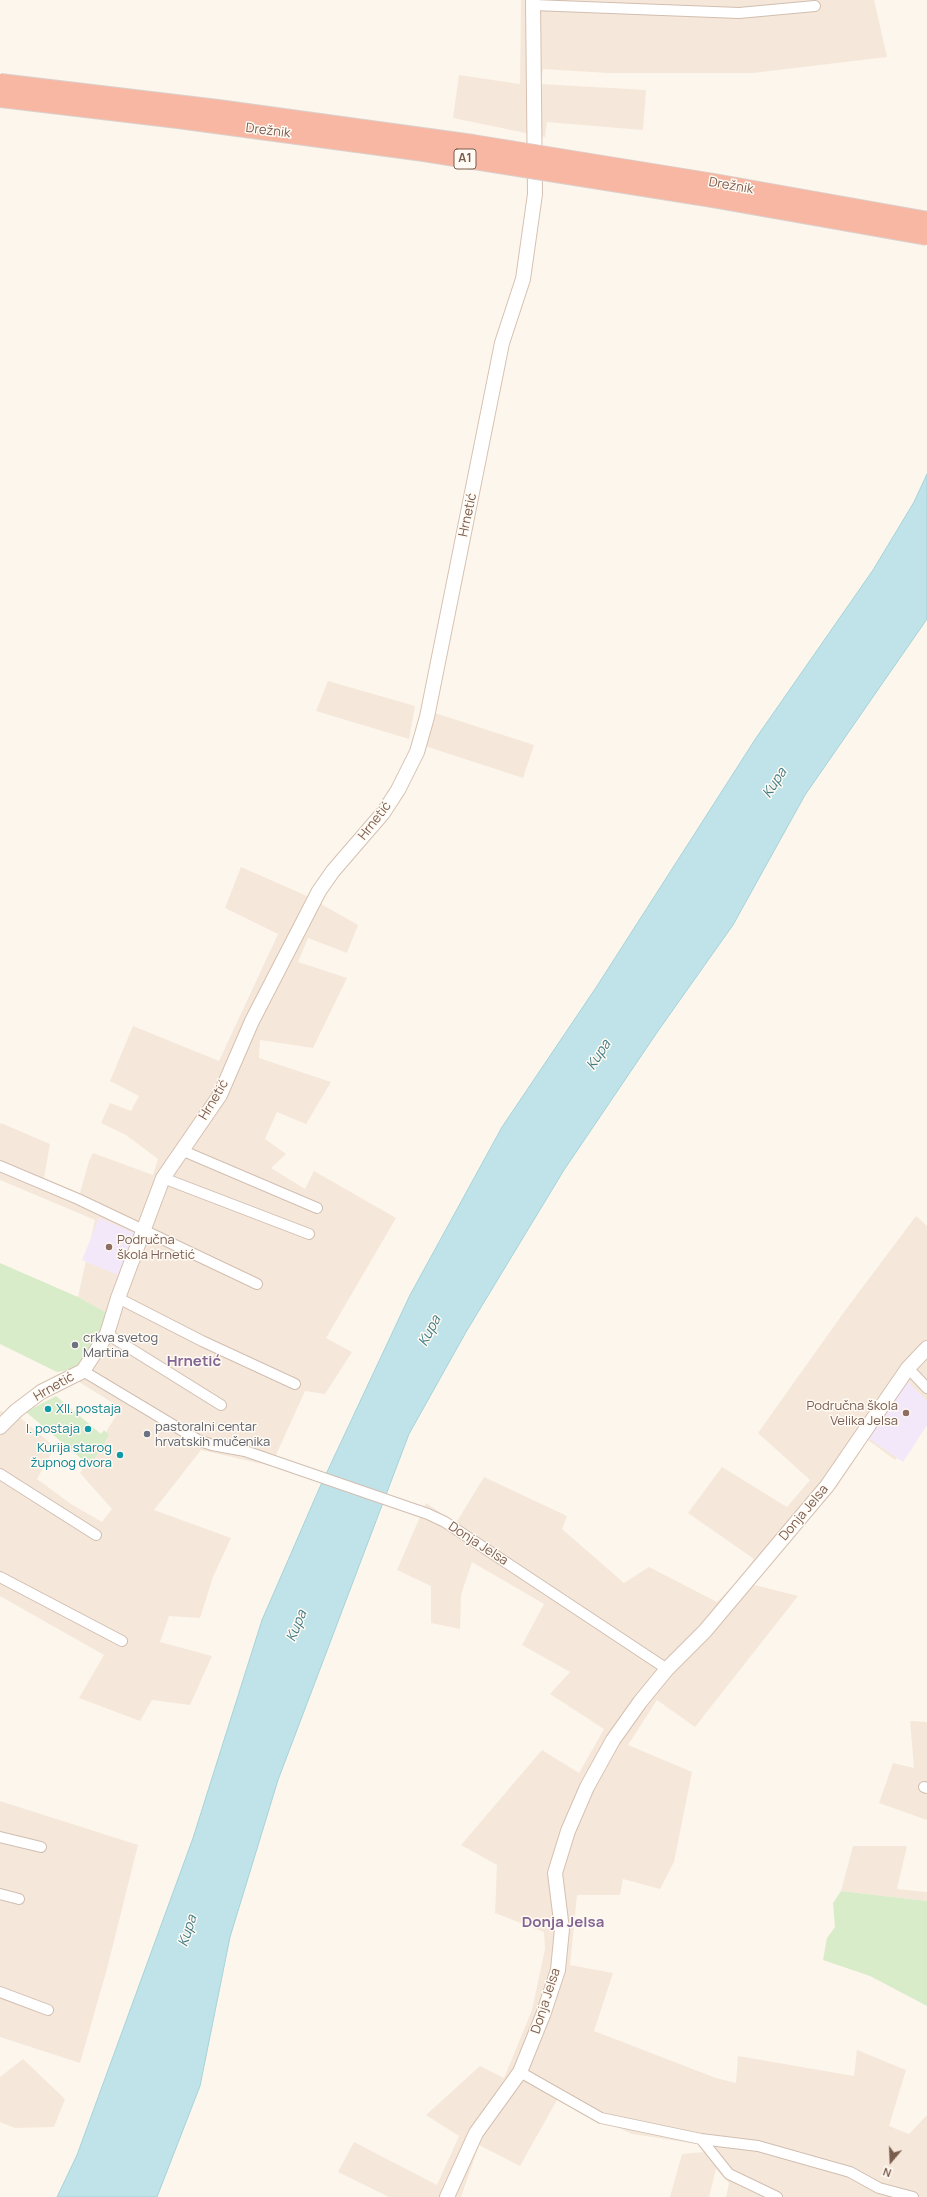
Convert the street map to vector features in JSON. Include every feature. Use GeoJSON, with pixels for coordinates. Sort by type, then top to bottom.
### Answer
{"type":"FeatureCollection","features":[{"type":"Feature","properties":{"kind":"highway","name":"Drežnik"},"geometry":{"type":"LineString","coordinates":[[0,84],[218,109],[473,144],[714,183],[927,221]]}},
{"type":"Feature","properties":{"kind":"highway","name":"Drežnik"},"geometry":{"type":"LineString","coordinates":[[0,98],[178,119],[424,152],[713,198],[927,236]]}},
{"type":"Feature","properties":{"kind":"street"},"geometry":{"type":"LineString","coordinates":[[533,3],[739,13],[815,6]]}},
{"type":"Feature","properties":{"kind":"street","name":"Hrnetić"},"geometry":{"type":"LineString","coordinates":[[0,1427],[16,1411],[42,1392],[83,1371],[107,1334],[142,1231],[163,1178],[220,1095],[255,1014],[319,891],[332,872],[383,813],[398,790],[417,752],[427,717],[487,424],[502,343],[523,279],[535,194],[533,3]]}},
{"type":"Feature","properties":{"kind":"street"},"geometry":{"type":"LineString","coordinates":[[181,1150],[317,1208]]}},
{"type":"Feature","properties":{"kind":"street"},"geometry":{"type":"LineString","coordinates":[[0,1166],[78,1199],[142,1231],[257,1284]]}},
{"type":"Feature","properties":{"kind":"street"},"geometry":{"type":"LineString","coordinates":[[163,1178],[309,1234]]}},
{"type":"Feature","properties":{"kind":"street"},"geometry":{"type":"LineString","coordinates":[[118,1298],[202,1341],[295,1384]]}},
{"type":"Feature","properties":{"kind":"street"},"geometry":{"type":"LineString","coordinates":[[107,1334],[221,1405]]}},
{"type":"Feature","properties":{"kind":"street","name":"Donja Jelsa"},"geometry":{"type":"LineString","coordinates":[[447,2197],[476,2133],[520,2072],[558,1970],[562,1929],[555,1873],[568,1831],[587,1787],[613,1740],[667,1669],[705,1631],[827,1486],[908,1368],[927,1348]]}},
{"type":"Feature","properties":{"kind":"street"},"geometry":{"type":"LineString","coordinates":[[908,1368],[927,1388]]}},
{"type":"Feature","properties":{"kind":"street","name":"Donja Jelsa"},"geometry":{"type":"LineString","coordinates":[[83,1371],[198,1440],[212,1445],[245,1451],[276,1461],[428,1514],[445,1522],[667,1669]]}},
{"type":"Feature","properties":{"kind":"street"},"geometry":{"type":"LineString","coordinates":[[0,1474],[96,1535]]}},
{"type":"Feature","properties":{"kind":"street"},"geometry":{"type":"LineString","coordinates":[[0,1577],[122,1642]]}},
{"type":"Feature","properties":{"kind":"street"},"geometry":{"type":"LineString","coordinates":[[0,1836],[41,1847]]}},
{"type":"Feature","properties":{"kind":"street"},"geometry":{"type":"LineString","coordinates":[[0,1894],[19,1899]]}},
{"type":"Feature","properties":{"kind":"street"},"geometry":{"type":"LineString","coordinates":[[0,1992],[48,2010]]}},
{"type":"Feature","properties":{"kind":"street"},"geometry":{"type":"LineString","coordinates":[[520,2072],[601,2118],[701,2139],[758,2146],[850,2172],[879,2188],[913,2197]]}},
{"type":"Feature","properties":{"kind":"street"},"geometry":{"type":"LineString","coordinates":[[701,2139],[729,2174],[777,2197]]}},
{"type":"Feature","properties":{"kind":"shaded area"},"geometry":{"type":"Polygon","coordinates":[[[521,0],[874,0],[887,57],[753,73],[607,73],[543,69],[540,84],[646,90],[643,130],[547,122],[545,137],[453,118],[459,75],[520,84],[521,0]]]}},
{"type":"Feature","properties":{"kind":"shaded area"},"geometry":{"type":"Polygon","coordinates":[[[328,681],[415,706],[409,739],[316,711],[328,681]]]}},
{"type":"Feature","properties":{"kind":"shaded area"},"geometry":{"type":"Polygon","coordinates":[[[435,713],[534,745],[523,778],[425,746],[435,713]]]}},
{"type":"Feature","properties":{"kind":"shaded area"},"geometry":{"type":"Polygon","coordinates":[[[241,867],[307,896],[358,925],[347,953],[308,938],[298,962],[347,978],[313,1048],[260,1040],[259,1058],[331,1082],[306,1124],[277,1112],[265,1139],[286,1154],[271,1168],[305,1189],[314,1171],[396,1218],[326,1338],[352,1352],[325,1394],[305,1391],[271,1466],[201,1450],[154,1510],[231,1538],[213,1577],[200,1618],[169,1616],[160,1642],[212,1656],[190,1705],[152,1700],[140,1721],[79,1698],[104,1655],[0,1596],[0,1411],[18,1416],[55,1447],[37,1479],[71,1504],[102,1522],[112,1509],[80,1473],[121,1408],[63,1372],[74,1369],[106,1313],[78,1297],[95,1220],[0,1180],[0,1125],[1,1123],[50,1144],[44,1178],[80,1193],[89,1161],[93,1153],[153,1175],[158,1159],[126,1135],[101,1123],[110,1103],[131,1111],[139,1096],[110,1081],[133,1026],[219,1061],[278,934],[225,908],[241,867]]]}},
{"type":"Feature","properties":{"kind":"shaded area"},"geometry":{"type":"Polygon","coordinates":[[[916,1216],[927,1226],[927,1424],[895,1460],[868,1440],[837,1487],[751,1584],[798,1596],[695,1727],[657,1700],[628,1745],[692,1772],[674,1862],[660,1889],[623,1879],[620,1895],[577,1895],[570,1965],[613,1973],[594,2031],[716,2078],[736,2083],[738,2056],[854,2076],[857,2050],[906,2070],[889,2126],[909,2134],[927,2115],[927,2197],[726,2197],[729,2183],[716,2169],[709,2197],[670,2197],[682,2154],[704,2152],[698,2144],[632,2134],[557,2100],[520,2166],[479,2145],[461,2197],[389,2197],[338,2172],[354,2142],[437,2185],[459,2136],[426,2115],[480,2066],[504,2078],[532,2010],[545,1949],[544,1932],[495,1913],[497,1865],[461,1845],[542,1750],[579,1773],[604,1729],[550,1694],[570,1672],[522,1645],[544,1604],[472,1562],[461,1595],[460,1629],[431,1623],[431,1586],[397,1570],[426,1503],[456,1523],[484,1477],[567,1516],[562,1529],[624,1583],[649,1567],[717,1602],[738,1581],[754,1559],[688,1513],[722,1467],[787,1507],[810,1480],[758,1433],[844,1312],[916,1216]]]}},
{"type":"Feature","properties":{"kind":"shaded area","name":"Područna škola Hrnetić"},"geometry":{"type":"Polygon","coordinates":[[[99,1218],[135,1233],[118,1275],[82,1260],[99,1218]]]}},
{"type":"Feature","properties":{"kind":"shaded area","name":"Područna škola Velika Jelsa"},"geometry":{"type":"Polygon","coordinates":[[[907,1381],[927,1401],[927,1425],[903,1462],[868,1438],[907,1381]]]}},
{"type":"Feature","properties":{"kind":"shaded area"},"geometry":{"type":"Polygon","coordinates":[[[910,1721],[927,1722],[927,1820],[879,1803],[893,1763],[914,1768],[910,1721]]]}},
{"type":"Feature","properties":{"kind":"shaded area"},"geometry":{"type":"Polygon","coordinates":[[[0,1801],[138,1845],[107,1969],[80,2063],[0,2037],[0,1801]]]}},
{"type":"Feature","properties":{"kind":"shaded area"},"geometry":{"type":"Polygon","coordinates":[[[853,1846],[907,1846],[897,1889],[927,1892],[927,1901],[841,1891],[853,1846]]]}},
{"type":"Feature","properties":{"kind":"shaded area"},"geometry":{"type":"Polygon","coordinates":[[[23,2059],[65,2099],[54,2127],[15,2128],[0,2122],[0,2077],[23,2059]]]}},
{"type":"Feature","properties":{"kind":"green space"},"geometry":{"type":"Polygon","coordinates":[[[0,1263],[78,1297],[107,1313],[97,1345],[90,1355],[74,1369],[57,1372],[0,1344],[0,1263]]]}},
{"type":"Feature","properties":{"kind":"green space"},"geometry":{"type":"Polygon","coordinates":[[[56,1396],[101,1434],[104,1430],[109,1435],[90,1466],[26,1412],[56,1396]]]}},
{"type":"Feature","properties":{"kind":"green space"},"geometry":{"type":"Polygon","coordinates":[[[841,1891],[927,1901],[927,2006],[870,1976],[823,1960],[827,1938],[835,1927],[833,1903],[841,1891]]]}},
{"type":"Feature","properties":{"kind":"water","name":"Kupa"},"geometry":{"type":"Polygon","coordinates":[[[927,474],[927,619],[805,795],[733,925],[658,1031],[564,1170],[466,1332],[409,1434],[278,1780],[230,1937],[200,2086],[157,2197],[57,2197],[77,2155],[193,1838],[262,1620],[319,1489],[410,1295],[502,1127],[597,986],[756,738],[873,570],[914,502],[927,474]]]}},
{"type":"Feature","properties":{"kind":"place","name":"Područna škola Hrnetić"},"geometry":{"type":"Point","coordinates":[109,1247]}},
{"type":"Feature","properties":{"kind":"place","name":"crkva svetog Martina"},"geometry":{"type":"Point","coordinates":[75,1345]}},
{"type":"Feature","properties":{"kind":"place","name":"XII. postaja"},"geometry":{"type":"Point","coordinates":[48,1409]}},
{"type":"Feature","properties":{"kind":"place","name":"Područna škola Velika Jelsa"},"geometry":{"type":"Point","coordinates":[906,1413]}},
{"type":"Feature","properties":{"kind":"place","name":"I. postaja"},"geometry":{"type":"Point","coordinates":[88,1429]}},
{"type":"Feature","properties":{"kind":"place","name":"pastoralni centar hrvatskih mučenika"},"geometry":{"type":"Point","coordinates":[147,1434]}},
{"type":"Feature","properties":{"kind":"place","name":"Kurija starog župnog dvora"},"geometry":{"type":"Point","coordinates":[120,1455]}},
{"type":"Feature","properties":{"kind":"district","name":"Hrnetić"},"geometry":{"type":"Point","coordinates":[194,1362]}},
{"type":"Feature","properties":{"kind":"district","name":"Donja Jelsa"},"geometry":{"type":"Point","coordinates":[563,1923]}}]}
